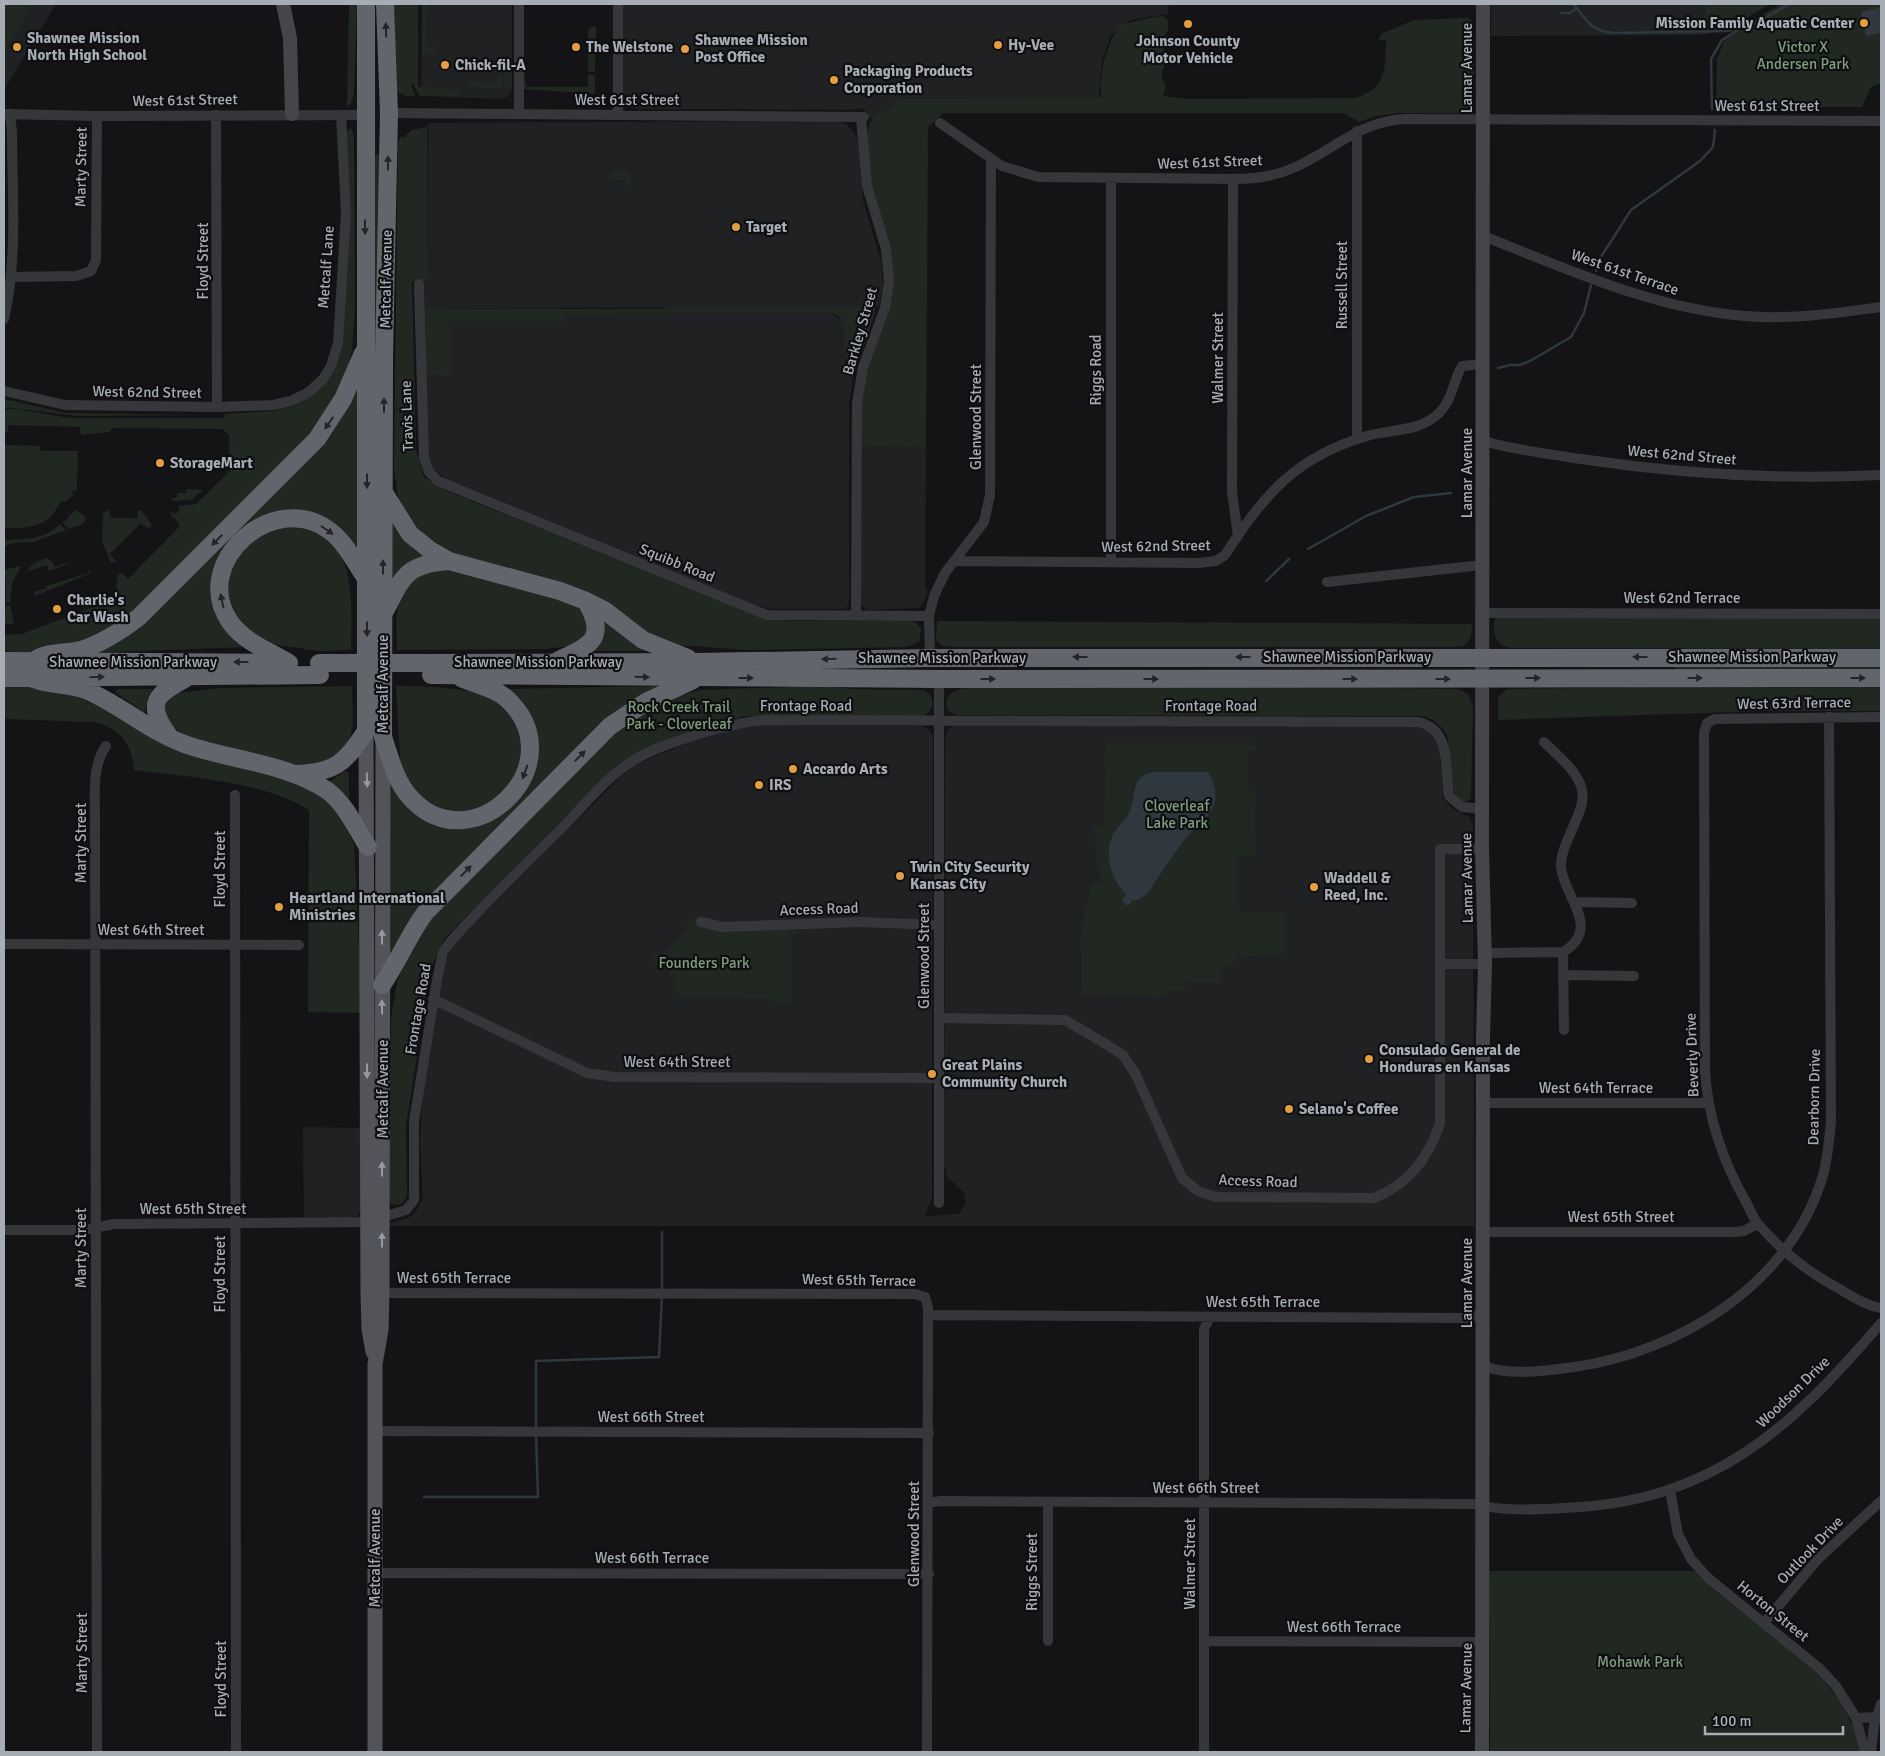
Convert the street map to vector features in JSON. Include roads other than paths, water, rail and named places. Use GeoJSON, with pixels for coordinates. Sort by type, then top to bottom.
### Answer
{"type":"FeatureCollection","features":[{"type":"Feature","properties":{"kind":"highway"},"geometry":{"type":"LineString","coordinates":[[365,179],[373,148],[389,114],[381,108],[376,99],[376,63],[367,4]]}},
{"type":"Feature","properties":{"kind":"highway","name":"Metcalf Avenue"},"geometry":{"type":"LineString","coordinates":[[367,4],[365,179],[367,580],[375,734]]}},
{"type":"Feature","properties":{"kind":"highway","name":"Metcalf Avenue"},"geometry":{"type":"LineString","coordinates":[[375,734],[383,616],[389,114],[385,4]]}},
{"type":"Feature","properties":{"kind":"highway"},"geometry":{"type":"LineString","coordinates":[[366,345],[343,399],[317,439],[145,611],[126,628],[98,644],[64,654],[40,655],[32,669],[45,684],[84,690],[169,736],[206,751],[294,774],[333,795],[346,811],[368,847]]}},
{"type":"Feature","properties":{"kind":"highway"},"geometry":{"type":"LineString","coordinates":[[382,986],[396,965],[404,945],[425,913],[610,726],[697,670],[643,640],[604,610],[586,602],[560,591],[449,561],[430,550],[410,534],[383,491]]}},
{"type":"Feature","properties":{"kind":"highway"},"geometry":{"type":"LineString","coordinates":[[290,663],[249,640],[230,621],[224,611],[220,588],[221,576],[230,553],[237,542],[269,521],[289,518],[310,521],[330,531],[339,539],[367,580]]}},
{"type":"Feature","properties":{"kind":"highway"},"geometry":{"type":"LineString","coordinates":[[383,616],[401,581],[407,574],[422,565],[449,561]]}},
{"type":"Feature","properties":{"kind":"highway"},"geometry":{"type":"LineString","coordinates":[[555,662],[586,646],[595,636],[595,618],[586,602]]}},
{"type":"Feature","properties":{"kind":"highway"},"geometry":{"type":"LineString","coordinates":[[904,679],[930,658]]}},
{"type":"Feature","properties":{"kind":"highway","name":"Shawnee Mission Parkway"},"geometry":{"type":"LineString","coordinates":[[431,669],[453,675],[697,670],[930,658],[1881,658]]}},
{"type":"Feature","properties":{"kind":"highway"},"geometry":{"type":"LineString","coordinates":[[939,679],[945,671],[964,658]]}},
{"type":"Feature","properties":{"kind":"highway","name":"Shawnee Mission Parkway"},"geometry":{"type":"LineString","coordinates":[[4,661],[32,669],[191,676],[319,669],[431,669],[555,662],[904,679],[1881,678]]}},
{"type":"Feature","properties":{"kind":"highway","name":"Shawnee Mission Parkway"},"geometry":{"type":"LineString","coordinates":[[4,678],[32,669],[290,663],[319,669]]}},
{"type":"Feature","properties":{"kind":"highway"},"geometry":{"type":"LineString","coordinates":[[294,774],[314,774],[337,767],[375,734],[403,788],[417,803],[434,814],[453,819],[475,818],[487,814],[506,802],[519,786],[528,764],[530,752],[527,731],[514,707],[504,696],[453,675]]}},
{"type":"Feature","properties":{"kind":"highway"},"geometry":{"type":"LineString","coordinates":[[169,736],[157,720],[157,703],[166,690],[191,676]]}},
{"type":"Feature","properties":{"kind":"main road","name":"Metcalf Avenue"},"geometry":{"type":"LineString","coordinates":[[375,734],[368,847],[367,1222],[381,1330],[375,1364],[374,1431],[375,1752]]}},
{"type":"Feature","properties":{"kind":"main road","name":"Metcalf Avenue"},"geometry":{"type":"LineString","coordinates":[[375,734],[382,986],[382,1218],[375,1293]]}},
{"type":"Feature","properties":{"kind":"street"},"geometry":{"type":"LineString","coordinates":[[283,4],[290,38],[292,114]]}},
{"type":"Feature","properties":{"kind":"street"},"geometry":{"type":"LineString","coordinates":[[519,4],[519,114]]}},
{"type":"Feature","properties":{"kind":"street"},"geometry":{"type":"LineString","coordinates":[[618,4],[618,116]]}},
{"type":"Feature","properties":{"kind":"street","name":"Lamar Avenue"},"geometry":{"type":"LineString","coordinates":[[1482,1752],[1485,959],[1482,849],[1484,678],[1482,364],[1484,4]]}},
{"type":"Feature","properties":{"kind":"street"},"geometry":{"type":"LineString","coordinates":[[4,319],[11,277],[12,132],[7,114]]}},
{"type":"Feature","properties":{"kind":"street","name":"West 61st Street"},"geometry":{"type":"LineString","coordinates":[[7,114],[97,116],[366,115]]}},
{"type":"Feature","properties":{"kind":"street","name":"West 61st Street"},"geometry":{"type":"LineString","coordinates":[[389,114],[863,117]]}},
{"type":"Feature","properties":{"kind":"street","name":"Floyd Street"},"geometry":{"type":"LineString","coordinates":[[216,115],[217,407]]}},
{"type":"Feature","properties":{"kind":"street","name":"Metcalf Lane"},"geometry":{"type":"LineString","coordinates":[[291,401],[310,392],[323,379],[331,366],[338,343],[346,213],[341,115]]}},
{"type":"Feature","properties":{"kind":"street","name":"Marty Street"},"geometry":{"type":"LineString","coordinates":[[11,277],[76,276],[91,271],[96,260],[97,116]]}},
{"type":"Feature","properties":{"kind":"street","name":"Barkley Street"},"geometry":{"type":"LineString","coordinates":[[856,616],[857,403],[863,368],[885,308],[889,282],[885,245],[866,179],[863,117]]}},
{"type":"Feature","properties":{"kind":"street","name":"West 61st Street"},"geometry":{"type":"LineString","coordinates":[[940,123],[991,159],[1008,168],[1042,177],[1234,179],[1262,178],[1289,170],[1357,131],[1375,123],[1394,119],[1881,121]]}},
{"type":"Feature","properties":{"kind":"street","name":"Russell Street"},"geometry":{"type":"LineString","coordinates":[[1357,131],[1357,439]]}},
{"type":"Feature","properties":{"kind":"street","name":"Glenwood Street"},"geometry":{"type":"LineString","coordinates":[[930,658],[930,616],[938,587],[945,572],[984,522],[990,495],[991,159]]}},
{"type":"Feature","properties":{"kind":"street","name":"Riggs Road"},"geometry":{"type":"LineString","coordinates":[[1111,179],[1111,562]]}},
{"type":"Feature","properties":{"kind":"street","name":"Walmer Street"},"geometry":{"type":"LineString","coordinates":[[1234,179],[1232,492],[1238,536]]}},
{"type":"Feature","properties":{"kind":"street","name":"West 61st Terrace"},"geometry":{"type":"LineString","coordinates":[[1483,236],[1630,292],[1682,308],[1747,316],[1780,317],[1821,315],[1881,307]]}},
{"type":"Feature","properties":{"kind":"street","name":"Travis Lane"},"geometry":{"type":"LineString","coordinates":[[419,284],[425,465],[431,475],[441,483],[494,505]]}},
{"type":"Feature","properties":{"kind":"street","name":"West 62nd Street"},"geometry":{"type":"LineString","coordinates":[[954,561],[1216,561],[1224,558],[1258,507],[1289,476],[1317,457],[1357,439],[1415,427],[1427,422],[1449,400],[1461,367],[1466,364],[1482,364]]}},
{"type":"Feature","properties":{"kind":"street","name":"West 62nd Street"},"geometry":{"type":"LineString","coordinates":[[4,391],[65,405],[251,407],[291,401]]}},
{"type":"Feature","properties":{"kind":"street","name":"West 62nd Street"},"geometry":{"type":"LineString","coordinates":[[1483,442],[1609,464],[1692,472],[1786,476],[1881,475]]}},
{"type":"Feature","properties":{"kind":"street","name":"Squibb Road"},"geometry":{"type":"LineString","coordinates":[[494,505],[763,614],[776,616],[856,616]]}},
{"type":"Feature","properties":{"kind":"street"},"geometry":{"type":"LineString","coordinates":[[1327,582],[1482,565]]}},
{"type":"Feature","properties":{"kind":"street","name":"West 62nd Terrace"},"geometry":{"type":"LineString","coordinates":[[1484,613],[1881,614]]}},
{"type":"Feature","properties":{"kind":"street"},"geometry":{"type":"LineString","coordinates":[[856,616],[930,616]]}},
{"type":"Feature","properties":{"kind":"street","name":"Glenwood Street"},"geometry":{"type":"LineString","coordinates":[[939,679],[939,1203]]}},
{"type":"Feature","properties":{"kind":"street","name":"West 63rd Terrace"},"geometry":{"type":"LineString","coordinates":[[1707,723],[1714,719],[1746,717],[1881,717]]}},
{"type":"Feature","properties":{"kind":"street","name":"Dearborn Drive"},"geometry":{"type":"LineString","coordinates":[[1484,1366],[1496,1370],[1557,1370],[1597,1364],[1642,1352],[1680,1335],[1728,1305],[1754,1282],[1784,1249],[1806,1218],[1823,1175],[1831,1122],[1829,717]]}},
{"type":"Feature","properties":{"kind":"street","name":"Frontage Road"},"geometry":{"type":"LineString","coordinates":[[382,1218],[406,1210],[414,1200],[414,1121],[433,999],[443,952],[450,941],[599,790],[630,763],[669,746],[751,721],[1419,722],[1435,729],[1443,740],[1449,796],[1462,808],[1483,809]]}},
{"type":"Feature","properties":{"kind":"street","name":"Beverly Drive"},"geometry":{"type":"LineString","coordinates":[[1707,723],[1704,733],[1705,1043],[1708,1102],[1718,1146],[1757,1224],[1784,1249],[1828,1283],[1852,1296],[1881,1308]]}},
{"type":"Feature","properties":{"kind":"street"},"geometry":{"type":"LineString","coordinates":[[1440,964],[1563,952],[1578,939],[1580,926],[1576,902],[1563,879],[1561,866],[1564,848],[1581,804],[1582,790],[1573,773],[1544,742]]}},
{"type":"Feature","properties":{"kind":"street","name":"Marty Street"},"geometry":{"type":"LineString","coordinates":[[97,1752],[96,770],[100,753],[106,746]]}},
{"type":"Feature","properties":{"kind":"street","name":"Floyd Street"},"geometry":{"type":"LineString","coordinates":[[235,795],[236,1752]]}},
{"type":"Feature","properties":{"kind":"street","name":"Access Road"},"geometry":{"type":"LineString","coordinates":[[939,1018],[1065,1020],[1104,1042],[1122,1055],[1136,1075],[1182,1178],[1198,1190],[1216,1197],[1374,1198],[1394,1190],[1411,1176],[1434,1142],[1440,1123],[1440,850],[1482,849]]}},
{"type":"Feature","properties":{"kind":"street"},"geometry":{"type":"LineString","coordinates":[[1576,902],[1632,903]]}},
{"type":"Feature","properties":{"kind":"street","name":"Access Road"},"geometry":{"type":"LineString","coordinates":[[701,922],[723,927],[860,922],[939,925]]}},
{"type":"Feature","properties":{"kind":"street","name":"West 64th Street"},"geometry":{"type":"LineString","coordinates":[[4,944],[299,945]]}},
{"type":"Feature","properties":{"kind":"street"},"geometry":{"type":"LineString","coordinates":[[1563,952],[1565,975],[1564,1030]]}},
{"type":"Feature","properties":{"kind":"street"},"geometry":{"type":"LineString","coordinates":[[1565,975],[1634,976]]}},
{"type":"Feature","properties":{"kind":"street","name":"West 64th Street"},"geometry":{"type":"LineString","coordinates":[[433,999],[587,1074],[615,1077],[939,1078]]}},
{"type":"Feature","properties":{"kind":"street","name":"West 64th Terrace"},"geometry":{"type":"LineString","coordinates":[[1483,1103],[1708,1102]]}},
{"type":"Feature","properties":{"kind":"street","name":"West 65th Street"},"geometry":{"type":"LineString","coordinates":[[4,1230],[82,1230],[115,1224],[367,1222],[382,1218]]}},
{"type":"Feature","properties":{"kind":"street","name":"West 65th Street"},"geometry":{"type":"LineString","coordinates":[[1483,1232],[1734,1232],[1744,1231],[1757,1224]]}},
{"type":"Feature","properties":{"kind":"street","name":"West 65th Terrace"},"geometry":{"type":"LineString","coordinates":[[375,1293],[915,1294],[925,1297],[928,1315],[1470,1318],[1483,1313]]}},
{"type":"Feature","properties":{"kind":"street","name":"Glenwood Street"},"geometry":{"type":"LineString","coordinates":[[927,1752],[929,1574],[928,1315]]}},
{"type":"Feature","properties":{"kind":"street","name":"Walmer Street"},"geometry":{"type":"LineString","coordinates":[[1204,1752],[1204,1329],[1210,1317]]}},
{"type":"Feature","properties":{"kind":"street","name":"Woodson Drive"},"geometry":{"type":"LineString","coordinates":[[1483,1507],[1493,1509],[1588,1508],[1620,1504],[1670,1490],[1714,1472],[1770,1436],[1795,1415],[1881,1323]]}},
{"type":"Feature","properties":{"kind":"street","name":"West 66th Street"},"geometry":{"type":"LineString","coordinates":[[374,1431],[929,1433]]}},
{"type":"Feature","properties":{"kind":"street","name":"Horton Street"},"geometry":{"type":"LineString","coordinates":[[1670,1490],[1678,1534],[1691,1559],[1708,1578],[1825,1674],[1846,1700],[1856,1718],[1865,1752]]}},
{"type":"Feature","properties":{"kind":"street","name":"West 66th Street"},"geometry":{"type":"LineString","coordinates":[[928,1502],[941,1500],[1472,1504],[1483,1507]]}},
{"type":"Feature","properties":{"kind":"street","name":"Outlook Drive"},"geometry":{"type":"LineString","coordinates":[[1764,1623],[1818,1560],[1881,1501]]}},
{"type":"Feature","properties":{"kind":"street","name":"Riggs Street"},"geometry":{"type":"LineString","coordinates":[[1048,1502],[1048,1641]]}},
{"type":"Feature","properties":{"kind":"street","name":"West 66th Terrace"},"geometry":{"type":"LineString","coordinates":[[375,1572],[929,1574]]}},
{"type":"Feature","properties":{"kind":"street","name":"West 66th Terrace"},"geometry":{"type":"LineString","coordinates":[[1205,1641],[1483,1642]]}},
{"type":"Feature","properties":{"kind":"street"},"geometry":{"type":"LineString","coordinates":[[1871,1752],[1881,1704]]}},
{"type":"Feature","properties":{"kind":"street"},"geometry":{"type":"LineString","coordinates":[[1856,1718],[1877,1717]]}},
{"type":"Feature","properties":{"kind":"waterway"},"geometry":{"type":"LineString","coordinates":[[1573,4],[1595,28],[1615,33],[1728,31],[1754,24],[1789,4]]}},
{"type":"Feature","properties":{"kind":"waterway"},"geometry":{"type":"LineString","coordinates":[[1561,13],[1570,13],[1577,8]]}},
{"type":"Feature","properties":{"kind":"waterway"},"geometry":{"type":"LineString","coordinates":[[1712,109],[1711,59],[1722,40],[1738,30]]}},
{"type":"Feature","properties":{"kind":"waterway"},"geometry":{"type":"LineString","coordinates":[[1596,271],[1599,260],[1631,210],[1700,161],[1713,147],[1715,130]]}},
{"type":"Feature","properties":{"kind":"waterway"},"geometry":{"type":"LineString","coordinates":[[1498,368],[1520,365],[1530,361],[1571,337],[1584,313],[1591,285]]}},
{"type":"Feature","properties":{"kind":"waterway"},"geometry":{"type":"LineString","coordinates":[[1308,549],[1366,516],[1414,497],[1451,493]]}},
{"type":"Feature","properties":{"kind":"waterway"},"geometry":{"type":"LineString","coordinates":[[1266,581],[1289,559]]}},
{"type":"Feature","properties":{"kind":"waterway"},"geometry":{"type":"LineString","coordinates":[[662,1232],[662,1291]]}},
{"type":"Feature","properties":{"kind":"waterway"},"geometry":{"type":"LineString","coordinates":[[536,1428],[536,1361],[659,1357],[662,1296]]}},
{"type":"Feature","properties":{"kind":"waterway"},"geometry":{"type":"LineString","coordinates":[[424,1497],[538,1497],[536,1433]]}},
{"type":"Feature","properties":{"kind":"place","name":"Mission Family Aquatic Center"},"geometry":{"type":"Point","coordinates":[1864,23]}},
{"type":"Feature","properties":{"kind":"place","name":"Johnson County Motor Vehicle"},"geometry":{"type":"Point","coordinates":[1188,24]}},
{"type":"Feature","properties":{"kind":"place","name":"Hy-Vee"},"geometry":{"type":"Point","coordinates":[998,45]}},
{"type":"Feature","properties":{"kind":"place","name":"Shawnee Mission North High School"},"geometry":{"type":"Point","coordinates":[17,47]}},
{"type":"Feature","properties":{"kind":"place","name":"The Welstone"},"geometry":{"type":"Point","coordinates":[576,47]}},
{"type":"Feature","properties":{"kind":"place","name":"Shawnee Mission Post Office"},"geometry":{"type":"Point","coordinates":[685,49]}},
{"type":"Feature","properties":{"kind":"place","name":"Chick-fil-A"},"geometry":{"type":"Point","coordinates":[445,65]}},
{"type":"Feature","properties":{"kind":"place","name":"Packaging Products Corporation"},"geometry":{"type":"Point","coordinates":[834,80]}},
{"type":"Feature","properties":{"kind":"place","name":"Target"},"geometry":{"type":"Point","coordinates":[736,227]}},
{"type":"Feature","properties":{"kind":"place","name":"StorageMart"},"geometry":{"type":"Point","coordinates":[160,463]}},
{"type":"Feature","properties":{"kind":"place","name":"Charlie's Car Wash"},"geometry":{"type":"Point","coordinates":[57,609]}},
{"type":"Feature","properties":{"kind":"place","name":"Accardo Arts"},"geometry":{"type":"Point","coordinates":[793,769]}},
{"type":"Feature","properties":{"kind":"place","name":"IRS"},"geometry":{"type":"Point","coordinates":[759,785]}},
{"type":"Feature","properties":{"kind":"place","name":"Twin City Security Kansas City"},"geometry":{"type":"Point","coordinates":[900,876]}},
{"type":"Feature","properties":{"kind":"place","name":"Waddell & Reed, Inc."},"geometry":{"type":"Point","coordinates":[1314,887]}},
{"type":"Feature","properties":{"kind":"place","name":"Heartland International Ministries"},"geometry":{"type":"Point","coordinates":[279,907]}},
{"type":"Feature","properties":{"kind":"place","name":"Consulado General de Honduras en Kansas"},"geometry":{"type":"Point","coordinates":[1369,1059]}},
{"type":"Feature","properties":{"kind":"place","name":"Great Plains Community Church"},"geometry":{"type":"Point","coordinates":[932,1074]}},
{"type":"Feature","properties":{"kind":"place","name":"Selano's Coffee"},"geometry":{"type":"Point","coordinates":[1289,1109]}},
{"type":"Feature","properties":{"kind":"park label","name":"Victor X Andersen Park"},"geometry":{"type":"Point","coordinates":[1803,56]}},
{"type":"Feature","properties":{"kind":"park label","name":"Rock Creek Trail Park - Cloverleaf"},"geometry":{"type":"Point","coordinates":[679,716]}},
{"type":"Feature","properties":{"kind":"park label","name":"Cloverleaf Lake Park"},"geometry":{"type":"Point","coordinates":[1177,814]}},
{"type":"Feature","properties":{"kind":"park label","name":"Founders Park"},"geometry":{"type":"Point","coordinates":[704,963]}},
{"type":"Feature","properties":{"kind":"park label","name":"Mohawk Park"},"geometry":{"type":"Point","coordinates":[1640,1662]}}]}
